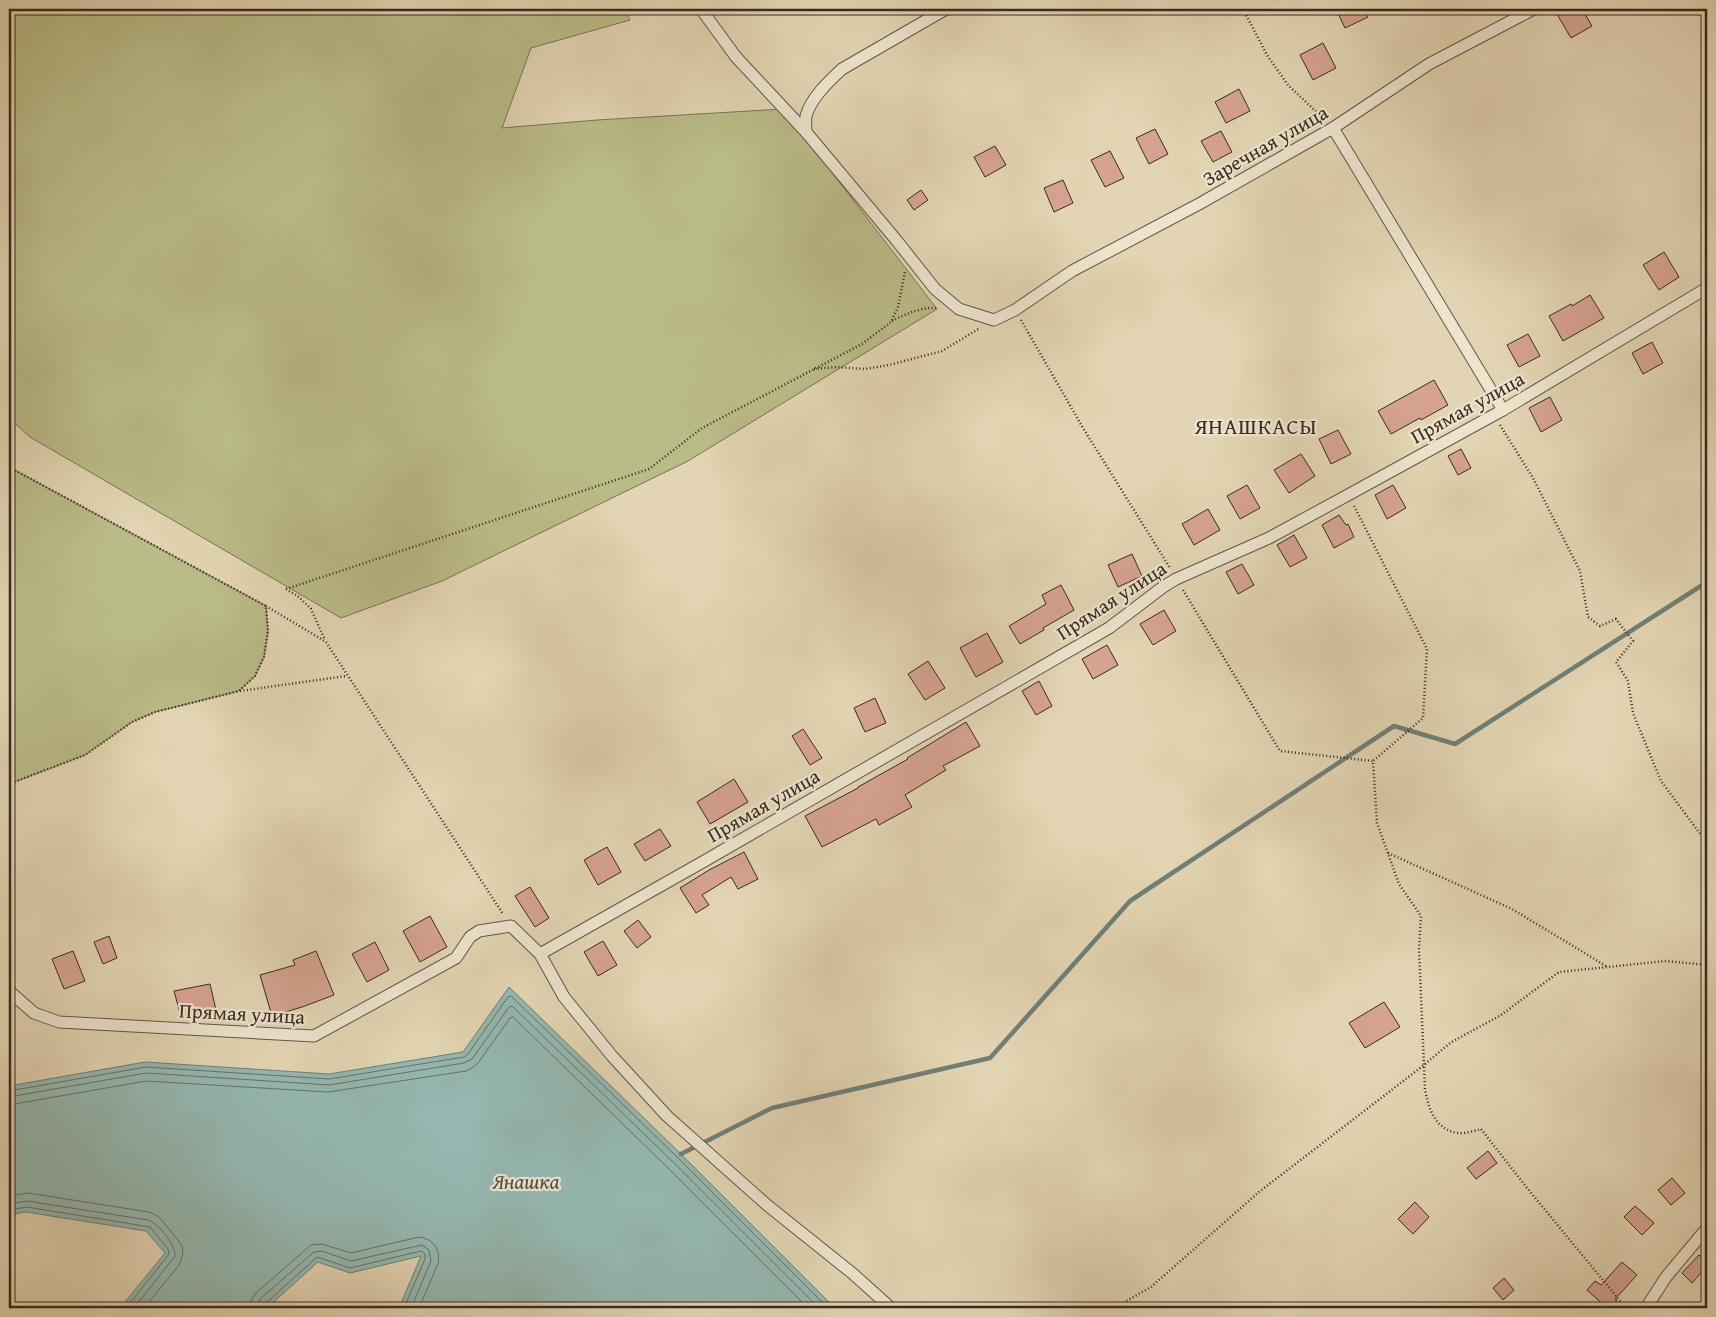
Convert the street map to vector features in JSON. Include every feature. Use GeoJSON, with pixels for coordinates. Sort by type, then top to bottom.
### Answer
{"type":"FeatureCollection","features":[{"type":"Feature","properties":{"kind":"street"},"geometry":{"type":"LineString","coordinates":[[701,9],[736,57],[806,132],[897,241],[934,289],[959,309],[994,320]]}},
{"type":"Feature","properties":{"kind":"street"},"geometry":{"type":"LineString","coordinates":[[806,132],[806,117],[811,104],[828,81],[842,69],[946,9]]}},
{"type":"Feature","properties":{"kind":"street","name":"Заречная улица"},"geometry":{"type":"LineString","coordinates":[[994,320],[1015,310],[1072,271],[1199,204],[1333,128],[1429,64],[1532,10]]}},
{"type":"Feature","properties":{"kind":"street"},"geometry":{"type":"LineString","coordinates":[[1333,128],[1498,413]]}},
{"type":"Feature","properties":{"kind":"street","name":"Прямая улица"},"geometry":{"type":"LineString","coordinates":[[540,954],[1109,628],[1176,579],[1269,538],[1498,413],[1707,288]]}},
{"type":"Feature","properties":{"kind":"street"},"geometry":{"type":"LineString","coordinates":[[510,926],[540,954],[564,997],[612,1056],[667,1116],[767,1205],[852,1273],[891,1308]]}},
{"type":"Feature","properties":{"kind":"street","name":"Прямая улица"},"geometry":{"type":"LineString","coordinates":[[9,991],[34,1012],[59,1022],[314,1036],[456,958],[470,937],[479,931],[510,926]]}},
{"type":"Feature","properties":{"kind":"street"},"geometry":{"type":"LineString","coordinates":[[1646,1308],[1666,1277],[1707,1228]]}},
{"type":"Feature","properties":{"kind":"path"},"geometry":{"type":"LineString","coordinates":[[1243,9],[1267,55],[1288,85],[1333,128]]}},
{"type":"Feature","properties":{"kind":"path"},"geometry":{"type":"LineString","coordinates":[[890,322],[898,307],[905,274],[904,266]]}},
{"type":"Feature","properties":{"kind":"path"},"geometry":{"type":"LineString","coordinates":[[510,926],[326,642],[311,609],[286,588],[649,468],[702,428],[862,344],[890,322],[909,312],[930,308],[959,309]]}},
{"type":"Feature","properties":{"kind":"path"},"geometry":{"type":"LineString","coordinates":[[1015,310],[1083,428],[1280,751],[1373,761],[1423,718],[1427,649],[1348,495]]}},
{"type":"Feature","properties":{"kind":"path"},"geometry":{"type":"LineString","coordinates":[[812,370],[837,367],[865,369],[942,351],[994,320]]}},
{"type":"Feature","properties":{"kind":"path"},"geometry":{"type":"LineString","coordinates":[[1498,413],[1580,571],[1588,616],[1600,626],[1616,619],[1633,641],[1616,662],[1628,681],[1633,713],[1661,781],[1707,843]]}},
{"type":"Feature","properties":{"kind":"path"},"geometry":{"type":"LineString","coordinates":[[9,467],[266,606],[326,642]]}},
{"type":"Feature","properties":{"kind":"path"},"geometry":{"type":"LineString","coordinates":[[239,691],[255,676],[264,657],[268,631],[266,606]]}},
{"type":"Feature","properties":{"kind":"path"},"geometry":{"type":"LineString","coordinates":[[9,784],[85,755],[132,722],[155,712],[239,691],[347,675]]}},
{"type":"Feature","properties":{"kind":"path"},"geometry":{"type":"LineString","coordinates":[[1373,761],[1377,823],[1399,884],[1421,916],[1419,949],[1425,1090],[1430,1112],[1442,1126],[1458,1133],[1481,1129],[1626,1308]]}},
{"type":"Feature","properties":{"kind":"path"},"geometry":{"type":"LineString","coordinates":[[1388,853],[1512,909],[1608,967]]}},
{"type":"Feature","properties":{"kind":"path"},"geometry":{"type":"LineString","coordinates":[[1107,1308],[1121,1304],[1152,1287],[1259,1192],[1450,1043],[1501,1015],[1559,972],[1666,961],[1707,965]]}},
{"type":"Feature","properties":{"kind":"green space"},"geometry":{"type":"Polygon","coordinates":[[[9,9],[624,9],[630,20],[531,48],[502,128],[597,120],[783,109],[937,309],[688,461],[442,581],[341,618],[30,437],[9,418],[9,9]]]}},
{"type":"Feature","properties":{"kind":"green space"},"geometry":{"type":"Polygon","coordinates":[[[9,467],[266,606],[268,631],[264,657],[255,676],[239,691],[155,712],[132,722],[85,755],[9,784],[9,467]]]}},
{"type":"Feature","properties":{"kind":"water","name":"Янашка"},"geometry":{"type":"Polygon","coordinates":[[[509,987],[681,1154],[835,1308],[399,1308],[421,1256],[350,1273],[318,1262],[267,1308],[120,1308],[165,1253],[146,1231],[26,1212],[9,1215],[9,1086],[145,1062],[329,1074],[463,1052],[509,987]]]}},
{"type":"Feature","properties":{"kind":"building"},"geometry":{"type":"Polygon","coordinates":[[[1336,9],[1364,9],[1368,17],[1345,28],[1336,9]]]}},
{"type":"Feature","properties":{"kind":"building"},"geometry":{"type":"Polygon","coordinates":[[[1554,9],[1582,9],[1592,26],[1571,38],[1554,9]]]}},
{"type":"Feature","properties":{"kind":"building"},"geometry":{"type":"Polygon","coordinates":[[[1323,43],[1336,68],[1313,80],[1300,55],[1323,43]]]}},
{"type":"Feature","properties":{"kind":"building"},"geometry":{"type":"Polygon","coordinates":[[[1239,89],[1250,111],[1226,123],[1215,102],[1239,89]]]}},
{"type":"Feature","properties":{"kind":"building"},"geometry":{"type":"Polygon","coordinates":[[[1155,129],[1168,154],[1149,164],[1136,138],[1155,129]]]}},
{"type":"Feature","properties":{"kind":"building"},"geometry":{"type":"Polygon","coordinates":[[[1221,131],[1232,152],[1213,162],[1201,141],[1221,131]]]}},
{"type":"Feature","properties":{"kind":"building"},"geometry":{"type":"Polygon","coordinates":[[[995,146],[1006,165],[985,177],[974,157],[995,146]]]}},
{"type":"Feature","properties":{"kind":"building"},"geometry":{"type":"Polygon","coordinates":[[[1110,151],[1124,178],[1105,187],[1091,160],[1110,151]]]}},
{"type":"Feature","properties":{"kind":"building"},"geometry":{"type":"Polygon","coordinates":[[[1063,180],[1073,203],[1054,212],[1044,188],[1063,180]]]}},
{"type":"Feature","properties":{"kind":"building"},"geometry":{"type":"Polygon","coordinates":[[[921,190],[928,200],[914,210],[907,200],[921,190]]]}},
{"type":"Feature","properties":{"kind":"building"},"geometry":{"type":"Polygon","coordinates":[[[1664,252],[1679,277],[1659,290],[1643,265],[1664,252]]]}},
{"type":"Feature","properties":{"kind":"building"},"geometry":{"type":"Polygon","coordinates":[[[1590,295],[1604,318],[1563,341],[1549,316],[1571,304],[1572,306],[1590,295]]]}},
{"type":"Feature","properties":{"kind":"building"},"geometry":{"type":"Polygon","coordinates":[[[1528,334],[1540,356],[1519,367],[1507,345],[1528,334]]]}},
{"type":"Feature","properties":{"kind":"building"},"geometry":{"type":"Polygon","coordinates":[[[1652,342],[1663,363],[1643,374],[1632,353],[1652,342]]]}},
{"type":"Feature","properties":{"kind":"building"},"geometry":{"type":"Polygon","coordinates":[[[1434,380],[1448,405],[1391,434],[1378,411],[1434,380]]]}},
{"type":"Feature","properties":{"kind":"building"},"geometry":{"type":"Polygon","coordinates":[[[1550,397],[1562,420],[1541,432],[1529,408],[1550,397]]]}},
{"type":"Feature","properties":{"kind":"building"},"geometry":{"type":"Polygon","coordinates":[[[1338,430],[1351,454],[1331,464],[1319,439],[1338,430]]]}},
{"type":"Feature","properties":{"kind":"building"},"geometry":{"type":"Polygon","coordinates":[[[1461,449],[1471,468],[1458,475],[1448,456],[1461,449]]]}},
{"type":"Feature","properties":{"kind":"building"},"geometry":{"type":"Polygon","coordinates":[[[1301,454],[1315,476],[1289,493],[1274,470],[1301,454]]]}},
{"type":"Feature","properties":{"kind":"building"},"geometry":{"type":"Polygon","coordinates":[[[1247,485],[1260,508],[1240,519],[1227,496],[1247,485]]]}},
{"type":"Feature","properties":{"kind":"building"},"geometry":{"type":"Polygon","coordinates":[[[1393,485],[1406,508],[1387,519],[1375,495],[1393,485]]]}},
{"type":"Feature","properties":{"kind":"building"},"geometry":{"type":"Polygon","coordinates":[[[1208,509],[1220,530],[1194,545],[1182,524],[1208,509]]]}},
{"type":"Feature","properties":{"kind":"building"},"geometry":{"type":"Polygon","coordinates":[[[1339,515],[1346,525],[1348,524],[1354,537],[1334,548],[1322,525],[1339,515]]]}},
{"type":"Feature","properties":{"kind":"building"},"geometry":{"type":"Polygon","coordinates":[[[1294,535],[1307,558],[1290,567],[1277,545],[1294,535]]]}},
{"type":"Feature","properties":{"kind":"building"},"geometry":{"type":"Polygon","coordinates":[[[1132,554],[1142,576],[1118,587],[1108,565],[1132,554]]]}},
{"type":"Feature","properties":{"kind":"building"},"geometry":{"type":"Polygon","coordinates":[[[1242,564],[1254,585],[1238,594],[1226,572],[1242,564]]]}},
{"type":"Feature","properties":{"kind":"building"},"geometry":{"type":"Polygon","coordinates":[[[1061,585],[1074,610],[1020,644],[1009,626],[1046,604],[1042,595],[1061,585]]]}},
{"type":"Feature","properties":{"kind":"building"},"geometry":{"type":"Polygon","coordinates":[[[1164,610],[1176,631],[1153,645],[1140,624],[1164,610]]]}},
{"type":"Feature","properties":{"kind":"building"},"geometry":{"type":"Polygon","coordinates":[[[987,633],[1003,662],[976,677],[960,648],[987,633]]]}},
{"type":"Feature","properties":{"kind":"building"},"geometry":{"type":"Polygon","coordinates":[[[1107,645],[1118,665],[1093,679],[1082,659],[1107,645]]]}},
{"type":"Feature","properties":{"kind":"building"},"geometry":{"type":"Polygon","coordinates":[[[928,661],[945,688],[925,700],[908,674],[928,661]]]}},
{"type":"Feature","properties":{"kind":"building"},"geometry":{"type":"Polygon","coordinates":[[[1039,681],[1052,706],[1036,715],[1022,691],[1039,681]]]}},
{"type":"Feature","properties":{"kind":"building"},"geometry":{"type":"Polygon","coordinates":[[[875,698],[886,723],[865,732],[854,708],[875,698]]]}},
{"type":"Feature","properties":{"kind":"building"},"geometry":{"type":"Polygon","coordinates":[[[966,722],[980,746],[943,766],[946,770],[905,795],[912,807],[879,825],[876,819],[822,847],[805,816],[908,759],[966,722]]]}},
{"type":"Feature","properties":{"kind":"building"},"geometry":{"type":"Polygon","coordinates":[[[803,729],[822,758],[810,765],[792,736],[803,729]]]}},
{"type":"Feature","properties":{"kind":"building"},"geometry":{"type":"Polygon","coordinates":[[[734,779],[748,802],[710,824],[697,802],[734,779]]]}},
{"type":"Feature","properties":{"kind":"building"},"geometry":{"type":"Polygon","coordinates":[[[660,829],[671,846],[645,861],[634,844],[660,829]]]}},
{"type":"Feature","properties":{"kind":"building"},"geometry":{"type":"Polygon","coordinates":[[[607,847],[621,872],[598,885],[584,860],[607,847]]]}},
{"type":"Feature","properties":{"kind":"building"},"geometry":{"type":"Polygon","coordinates":[[[744,852],[758,879],[738,889],[731,877],[702,895],[709,905],[696,913],[680,888],[744,852]]]}},
{"type":"Feature","properties":{"kind":"building"},"geometry":{"type":"Polygon","coordinates":[[[530,887],[549,918],[535,927],[515,896],[530,887]]]}},
{"type":"Feature","properties":{"kind":"building"},"geometry":{"type":"Polygon","coordinates":[[[430,916],[447,947],[420,962],[403,931],[430,916]]]}},
{"type":"Feature","properties":{"kind":"building"},"geometry":{"type":"Polygon","coordinates":[[[638,920],[651,937],[637,948],[624,931],[638,920]]]}},
{"type":"Feature","properties":{"kind":"building"},"geometry":{"type":"Polygon","coordinates":[[[109,936],[117,958],[103,964],[94,942],[109,936]]]}},
{"type":"Feature","properties":{"kind":"building"},"geometry":{"type":"Polygon","coordinates":[[[603,941],[617,965],[598,976],[584,952],[603,941]]]}},
{"type":"Feature","properties":{"kind":"building"},"geometry":{"type":"Polygon","coordinates":[[[375,942],[389,970],[367,982],[352,954],[375,942]]]}},
{"type":"Feature","properties":{"kind":"building"},"geometry":{"type":"Polygon","coordinates":[[[73,951],[85,981],[64,989],[52,959],[73,951]]]}},
{"type":"Feature","properties":{"kind":"building"},"geometry":{"type":"Polygon","coordinates":[[[316,951],[334,995],[272,1016],[260,975],[295,965],[293,960],[316,951]]]}},
{"type":"Feature","properties":{"kind":"building"},"geometry":{"type":"Polygon","coordinates":[[[210,984],[216,1010],[181,1017],[174,991],[210,984]]]}},
{"type":"Feature","properties":{"kind":"building"},"geometry":{"type":"Polygon","coordinates":[[[1384,1002],[1400,1027],[1365,1048],[1349,1023],[1384,1002]]]}},
{"type":"Feature","properties":{"kind":"building"},"geometry":{"type":"Polygon","coordinates":[[[1488,1151],[1497,1163],[1476,1179],[1467,1168],[1488,1151]]]}},
{"type":"Feature","properties":{"kind":"building"},"geometry":{"type":"Polygon","coordinates":[[[1672,1178],[1685,1193],[1671,1205],[1658,1190],[1672,1178]]]}},
{"type":"Feature","properties":{"kind":"building"},"geometry":{"type":"Polygon","coordinates":[[[1415,1202],[1429,1217],[1413,1234],[1398,1219],[1415,1202]]]}},
{"type":"Feature","properties":{"kind":"building"},"geometry":{"type":"Polygon","coordinates":[[[1635,1206],[1654,1223],[1642,1235],[1624,1217],[1635,1206]]]}},
{"type":"Feature","properties":{"kind":"building"},"geometry":{"type":"Polygon","coordinates":[[[1699,1255],[1707,1262],[1707,1266],[1692,1283],[1682,1273],[1699,1255]]]}},
{"type":"Feature","properties":{"kind":"building"},"geometry":{"type":"Polygon","coordinates":[[[1622,1262],[1637,1275],[1615,1299],[1617,1300],[1610,1308],[1607,1308],[1587,1290],[1595,1281],[1601,1285],[1622,1262]]]}},
{"type":"Feature","properties":{"kind":"building"},"geometry":{"type":"Polygon","coordinates":[[[1504,1278],[1514,1290],[1503,1300],[1493,1288],[1504,1278]]]}},
{"type":"Feature","properties":{"kind":"waterway"},"geometry":{"type":"LineString","coordinates":[[681,1154],[772,1108],[990,1058],[1130,901],[1394,726],[1455,744],[1707,582]]}},
{"type":"Feature","properties":{"kind":"district","name":"ЯНАШКАСЫ"},"geometry":{"type":"Point","coordinates":[1256,426]}}]}
